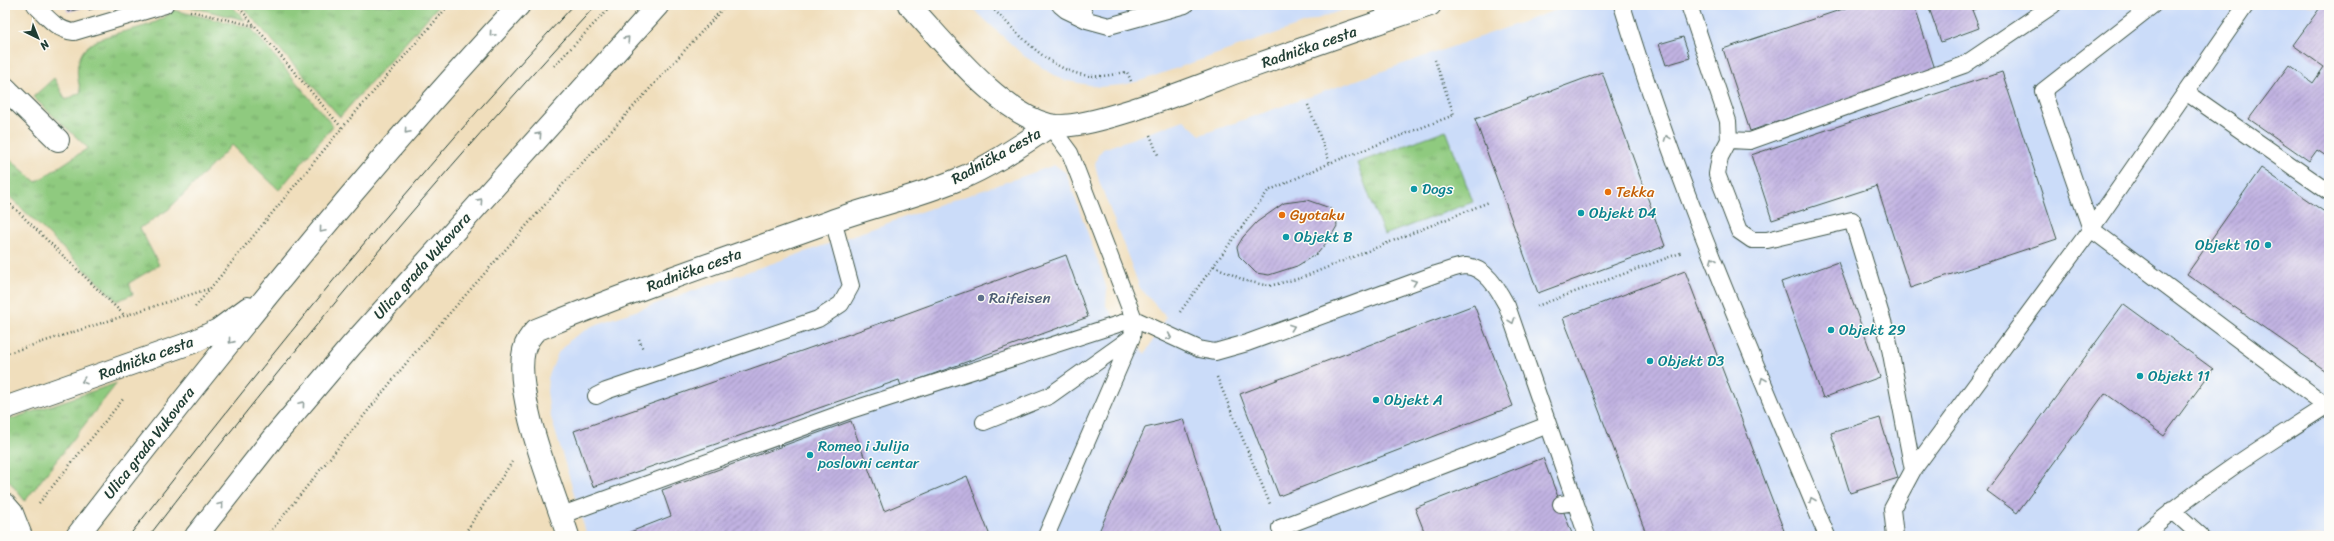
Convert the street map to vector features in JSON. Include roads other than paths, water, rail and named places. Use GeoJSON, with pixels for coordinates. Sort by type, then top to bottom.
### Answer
{"type":"FeatureCollection","features":[{"type":"Feature","properties":{"kind":"street","name":"Ulica grada Vukovara"},"geometry":{"type":"LineString","coordinates":[[77,536],[275,286],[384,157],[519,5]]}},
{"type":"Feature","properties":{"kind":"street","name":"Ulica grada Vukovara"},"geometry":{"type":"LineString","coordinates":[[196,536],[273,438],[351,346],[658,5]]}},
{"type":"Feature","properties":{"kind":"street","name":"Radnička cesta"},"geometry":{"type":"LineString","coordinates":[[909,5],[996,96],[1023,115],[1050,126],[1086,124],[1385,12],[1430,5]]}},
{"type":"Feature","properties":{"kind":"street"},"geometry":{"type":"LineString","coordinates":[[5,88],[58,140]]}},
{"type":"Feature","properties":{"kind":"street","name":"Radnička cesta"},"geometry":{"type":"LineString","coordinates":[[568,536],[530,420],[522,377],[524,351],[528,338],[536,330],[612,299],[833,220],[896,202],[960,179],[1005,155],[1050,126]]}},
{"type":"Feature","properties":{"kind":"street","name":"Radnička cesta"},"geometry":{"type":"LineString","coordinates":[[5,408],[193,342],[218,330],[275,286]]}},
{"type":"Feature","properties":{"kind":"street"},"geometry":{"type":"LineString","coordinates":[[5,505],[12,513],[21,536]]}},
{"type":"Feature","properties":{"kind":"lane"},"geometry":{"type":"LineString","coordinates":[[35,5],[56,26],[62,30],[74,32],[165,5]]}},
{"type":"Feature","properties":{"kind":"lane"},"geometry":{"type":"LineString","coordinates":[[1060,5],[1066,10],[1087,20],[1109,26],[1185,5]]}},
{"type":"Feature","properties":{"kind":"lane"},"geometry":{"type":"LineString","coordinates":[[1080,5],[1087,20]]}},
{"type":"Feature","properties":{"kind":"lane"},"geometry":{"type":"LineString","coordinates":[[1622,5],[1637,54],[1703,235],[1827,536]]}},
{"type":"Feature","properties":{"kind":"lane"},"geometry":{"type":"LineString","coordinates":[[1689,5],[1728,121],[1729,140],[1720,157],[1717,174],[1739,232],[1752,240],[1767,240],[1852,220],[1888,338],[1914,470]]}},
{"type":"Feature","properties":{"kind":"lane"},"geometry":{"type":"LineString","coordinates":[[1729,140],[1750,141],[1964,65],[2053,5]]}},
{"type":"Feature","properties":{"kind":"lane"},"geometry":{"type":"LineString","coordinates":[[2142,536],[2172,510],[2280,435],[2328,405],[2091,230],[2043,91],[2153,5]]}},
{"type":"Feature","properties":{"kind":"lane"},"geometry":{"type":"LineString","coordinates":[[1895,536],[1892,509],[1914,470],[2091,230],[2246,5]]}},
{"type":"Feature","properties":{"kind":"lane"},"geometry":{"type":"LineString","coordinates":[[2186,92],[2329,192]]}},
{"type":"Feature","properties":{"kind":"lane"},"geometry":{"type":"LineString","coordinates":[[1046,536],[1132,337],[1134,319],[1070,153],[1050,126]]}},
{"type":"Feature","properties":{"kind":"lane"},"geometry":{"type":"LineString","coordinates":[[596,396],[818,319],[841,304],[851,286],[833,220]]}},
{"type":"Feature","properties":{"kind":"lane"},"geometry":{"type":"LineString","coordinates":[[562,515],[848,411],[1134,319],[1199,349],[1215,352],[1248,343],[1436,274],[1466,266],[1480,271],[1494,284],[1507,306],[1548,425],[1568,503],[1587,536]]}},
{"type":"Feature","properties":{"kind":"lane"},"geometry":{"type":"LineString","coordinates":[[984,422],[1049,396],[1132,337]]}},
{"type":"Feature","properties":{"kind":"lane"},"geometry":{"type":"LineString","coordinates":[[1280,528],[1548,425]]}},
{"type":"Feature","properties":{"kind":"lane"},"geometry":{"type":"LineString","coordinates":[[2172,510],[2201,536]]}},
{"type":"Feature","properties":{"kind":"tram line"},"geometry":{"type":"LineString","coordinates":[[129,536],[236,400],[401,199],[515,69],[574,5]]}},
{"type":"Feature","properties":{"kind":"tram line"},"geometry":{"type":"LineString","coordinates":[[149,536],[256,399],[366,265],[480,134],[596,5]]}},
{"type":"Feature","properties":{"kind":"place","name":"Dogs"},"geometry":{"type":"Point","coordinates":[1414,189]}},
{"type":"Feature","properties":{"kind":"place","name":"Tekka"},"geometry":{"type":"Point","coordinates":[1608,192]}},
{"type":"Feature","properties":{"kind":"place","name":"Objekt D4"},"geometry":{"type":"Point","coordinates":[1581,213]}},
{"type":"Feature","properties":{"kind":"place","name":"Gyotaku"},"geometry":{"type":"Point","coordinates":[1282,215]}},
{"type":"Feature","properties":{"kind":"place","name":"Objekt B"},"geometry":{"type":"Point","coordinates":[1286,237]}},
{"type":"Feature","properties":{"kind":"place","name":"Objekt 10"},"geometry":{"type":"Point","coordinates":[2268,245]}},
{"type":"Feature","properties":{"kind":"place","name":"Raifeisen"},"geometry":{"type":"Point","coordinates":[981,298]}},
{"type":"Feature","properties":{"kind":"place","name":"Objekt 29"},"geometry":{"type":"Point","coordinates":[1831,330]}},
{"type":"Feature","properties":{"kind":"place","name":"Objekt D3"},"geometry":{"type":"Point","coordinates":[1650,361]}},
{"type":"Feature","properties":{"kind":"place","name":"Objekt 11"},"geometry":{"type":"Point","coordinates":[2140,376]}},
{"type":"Feature","properties":{"kind":"place","name":"Objekt A"},"geometry":{"type":"Point","coordinates":[1376,400]}},
{"type":"Feature","properties":{"kind":"place","name":"Romeo i Julija poslovni centar"},"geometry":{"type":"Point","coordinates":[810,455]}}]}
